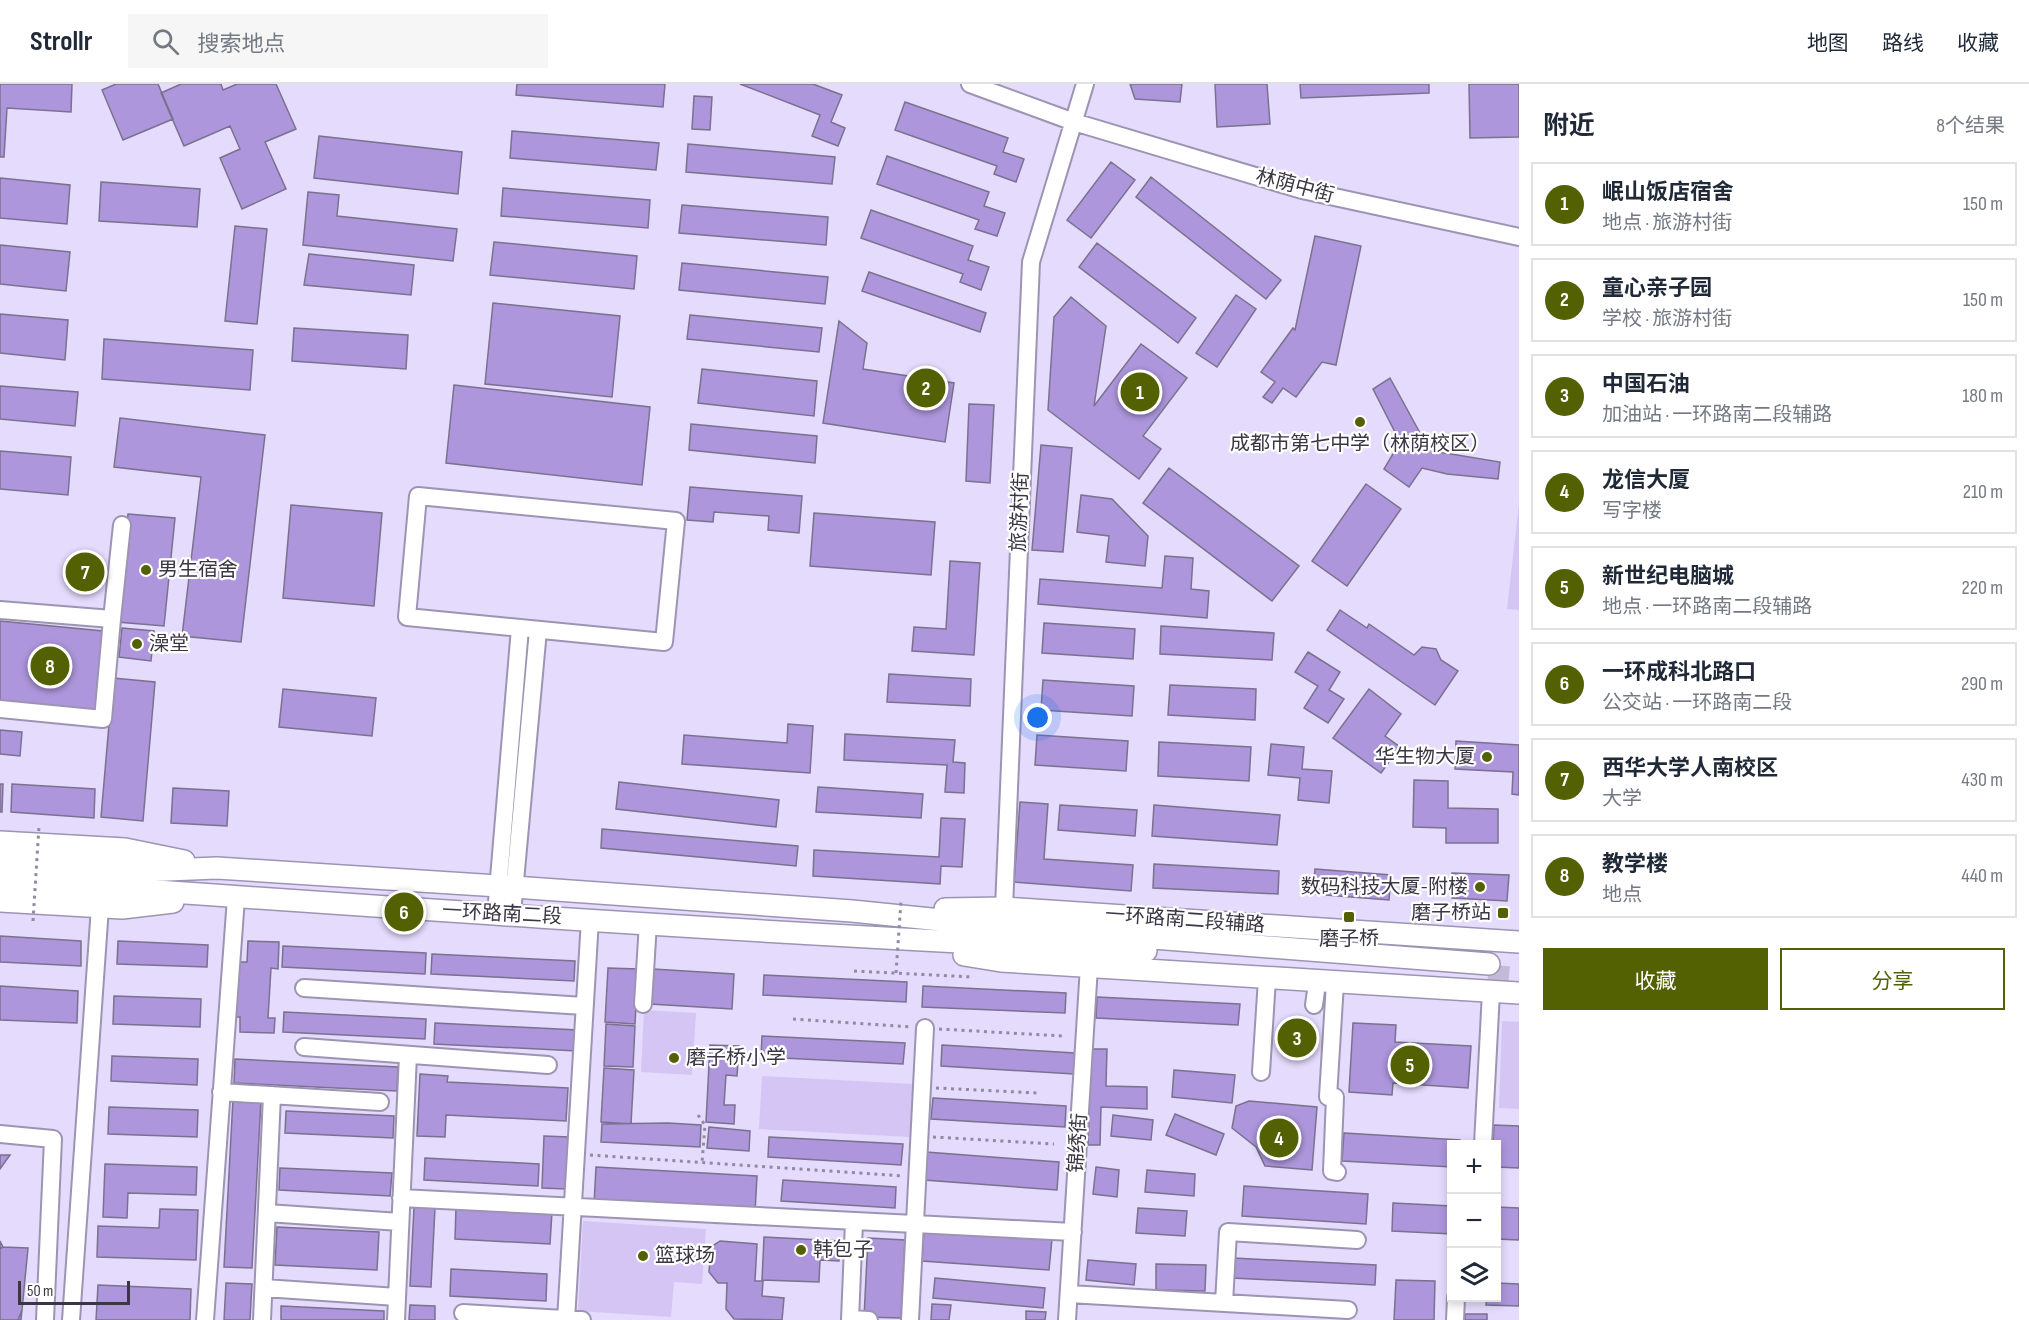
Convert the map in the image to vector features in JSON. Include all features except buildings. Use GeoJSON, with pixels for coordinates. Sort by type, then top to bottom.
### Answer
{"type":"FeatureCollection","features":[{"type":"Feature","properties":{"kind":"main road"},"geometry":{"type":"LineString","coordinates":[[0,842],[125,849],[217,868]]}},
{"type":"Feature","properties":{"kind":"main road","name":"一环路南二段"},"geometry":{"type":"LineString","coordinates":[[0,860],[142,871],[217,868],[852,911]]}},
{"type":"Feature","properties":{"kind":"main road","name":"一环路南二段"},"geometry":{"type":"LineString","coordinates":[[0,880],[213,897],[590,919],[860,938]]}},
{"type":"Feature","properties":{"kind":"main road"},"geometry":{"type":"LineString","coordinates":[[0,901],[122,908],[213,897]]}},
{"type":"Feature","properties":{"kind":"main road","name":"一环路南二段辅路"},"geometry":{"type":"LineString","coordinates":[[852,911],[1004,908],[1519,942]]}},
{"type":"Feature","properties":{"kind":"main road"},"geometry":{"type":"LineString","coordinates":[[852,911],[1489,977],[1517,992]]}},
{"type":"Feature","properties":{"kind":"main road"},"geometry":{"type":"LineString","coordinates":[[860,938],[1189,953],[1489,977]]}},
{"type":"Feature","properties":{"kind":"main road"},"geometry":{"type":"LineString","coordinates":[[860,938],[1001,961],[1326,983],[1489,977]]}},
{"type":"Feature","properties":{"kind":"street","name":"林荫中街"},"geometry":{"type":"LineString","coordinates":[[970,84],[1074,122],[1302,190],[1519,237]]}},
{"type":"Feature","properties":{"kind":"street","name":"旅游村街"},"geometry":{"type":"LineString","coordinates":[[1004,908],[1030,262],[1085,84]]}},
{"type":"Feature","properties":{"kind":"street"},"geometry":{"type":"LineString","coordinates":[[418,496],[675,521],[664,642],[520,628],[407,617],[418,496]]}},
{"type":"Feature","properties":{"kind":"street"},"geometry":{"type":"LineString","coordinates":[[0,709],[103,719],[122,525]]}},
{"type":"Feature","properties":{"kind":"street"},"geometry":{"type":"LineString","coordinates":[[0,610],[112,619]]}},
{"type":"Feature","properties":{"kind":"street"},"geometry":{"type":"LineString","coordinates":[[504,914],[520,628]]}},
{"type":"Feature","properties":{"kind":"street"},"geometry":{"type":"LineString","coordinates":[[506,887],[538,630]]}},
{"type":"Feature","properties":{"kind":"street"},"geometry":{"type":"LineString","coordinates":[[205,1320],[236,898]]}},
{"type":"Feature","properties":{"kind":"street"},"geometry":{"type":"LineString","coordinates":[[70,1320],[100,907]]}},
{"type":"Feature","properties":{"kind":"street"},"geometry":{"type":"LineString","coordinates":[[566,1320],[590,919]]}},
{"type":"Feature","properties":{"kind":"street"},"geometry":{"type":"LineString","coordinates":[[644,1004],[648,923]]}},
{"type":"Feature","properties":{"kind":"street","name":"锦绣街"},"geometry":{"type":"LineString","coordinates":[[1067,1320],[1089,966]]}},
{"type":"Feature","properties":{"kind":"street"},"geometry":{"type":"LineString","coordinates":[[1483,1140],[1489,977]]}},
{"type":"Feature","properties":{"kind":"street"},"geometry":{"type":"LineString","coordinates":[[1261,1072],[1268,979]]}},
{"type":"Feature","properties":{"kind":"street"},"geometry":{"type":"LineString","coordinates":[[1314,1005],[1326,983]]}},
{"type":"Feature","properties":{"kind":"street"},"geometry":{"type":"LineString","coordinates":[[1326,983],[1328,1097],[1335,1097],[1332,1171],[1337,1172]]}},
{"type":"Feature","properties":{"kind":"street"},"geometry":{"type":"LineString","coordinates":[[304,988],[584,1006]]}},
{"type":"Feature","properties":{"kind":"street"},"geometry":{"type":"LineString","coordinates":[[910,1320],[924,1028]]}},
{"type":"Feature","properties":{"kind":"street"},"geometry":{"type":"LineString","coordinates":[[304,1047],[548,1065]]}},
{"type":"Feature","properties":{"kind":"street"},"geometry":{"type":"LineString","coordinates":[[396,1320],[408,1054]]}},
{"type":"Feature","properties":{"kind":"street"},"geometry":{"type":"LineString","coordinates":[[221,1092],[380,1102]]}},
{"type":"Feature","properties":{"kind":"street"},"geometry":{"type":"LineString","coordinates":[[262,1320],[272,1095]]}},
{"type":"Feature","properties":{"kind":"street"},"geometry":{"type":"LineString","coordinates":[[0,1134],[53,1139],[45,1320]]}},
{"type":"Feature","properties":{"kind":"street"},"geometry":{"type":"LineString","coordinates":[[401,1198],[573,1209],[1073,1232]]}},
{"type":"Feature","properties":{"kind":"street"},"geometry":{"type":"LineString","coordinates":[[267,1213],[400,1222]]}},
{"type":"Feature","properties":{"kind":"street"},"geometry":{"type":"LineString","coordinates":[[854,1222],[850,1320],[868,1320]]}},
{"type":"Feature","properties":{"kind":"street"},"geometry":{"type":"LineString","coordinates":[[1224,1303],[1228,1232],[1357,1240]]}},
{"type":"Feature","properties":{"kind":"street"},"geometry":{"type":"LineString","coordinates":[[264,1288],[397,1297]]}},
{"type":"Feature","properties":{"kind":"street"},"geometry":{"type":"LineString","coordinates":[[1069,1294],[1348,1310]]}},
{"type":"Feature","properties":{"kind":"street"},"geometry":{"type":"LineString","coordinates":[[1455,1320],[1456,1302]]}},
{"type":"Feature","properties":{"kind":"street"},"geometry":{"type":"LineString","coordinates":[[463,1313],[582,1320]]}},
{"type":"Feature","properties":{"kind":"path"},"geometry":{"type":"LineString","coordinates":[[33,921],[39,826]]}},
{"type":"Feature","properties":{"kind":"path"},"geometry":{"type":"LineString","coordinates":[[896,973],[901,901]]}},
{"type":"Feature","properties":{"kind":"path"},"geometry":{"type":"LineString","coordinates":[[854,971],[973,977]]}},
{"type":"Feature","properties":{"kind":"path"},"geometry":{"type":"LineString","coordinates":[[793,1019],[1063,1036]]}},
{"type":"Feature","properties":{"kind":"path"},"geometry":{"type":"LineString","coordinates":[[922,1087],[1038,1093]]}},
{"type":"Feature","properties":{"kind":"path"},"geometry":{"type":"LineString","coordinates":[[698,1115],[705,1125],[702,1163]]}},
{"type":"Feature","properties":{"kind":"path"},"geometry":{"type":"LineString","coordinates":[[920,1136],[1054,1144]]}},
{"type":"Feature","properties":{"kind":"path"},"geometry":{"type":"LineString","coordinates":[[576,1154],[918,1177]]}},
{"type":"Feature","properties":{"kind":"shaded area"},"geometry":{"type":"Polygon","coordinates":[[[1519,503],[1519,610],[1507,609],[1519,503]]]}},
{"type":"Feature","properties":{"kind":"shaded area"},"geometry":{"type":"Polygon","coordinates":[[[644,1010],[696,1013],[692,1075],[641,1072],[644,1010]]]}},
{"type":"Feature","properties":{"kind":"shaded area"},"geometry":{"type":"Polygon","coordinates":[[[1502,1021],[1519,1022],[1519,1109],[1499,1108],[1502,1021]]]}},
{"type":"Feature","properties":{"kind":"shaded area"},"geometry":{"type":"Polygon","coordinates":[[[762,1076],[913,1084],[910,1137],[759,1129],[762,1076]]]}},
{"type":"Feature","properties":{"kind":"shaded area","name":"篮球场"},"geometry":{"type":"Polygon","coordinates":[[[583,1221],[706,1229],[702,1284],[674,1282],[671,1317],[578,1311],[583,1221]]]}},
{"type":"Feature","properties":{"kind":"tunnel"},"geometry":{"type":"LineString","coordinates":[[1488,975],[1519,978]]}},
{"type":"Feature","properties":{"kind":"place","name":"童心亲子园"},"geometry":{"type":"Point","coordinates":[926,388]}},
{"type":"Feature","properties":{"kind":"place","name":"岷山饭店宿舍"},"geometry":{"type":"Point","coordinates":[1140,392]}},
{"type":"Feature","properties":{"kind":"place","name":"成都市第七中学（林荫校区）"},"geometry":{"type":"Point","coordinates":[1360,422]}},
{"type":"Feature","properties":{"kind":"place","name":"男生宿舍"},"geometry":{"type":"Point","coordinates":[146,570]}},
{"type":"Feature","properties":{"kind":"place","name":"西华大学人南校区"},"geometry":{"type":"Point","coordinates":[85,572]}},
{"type":"Feature","properties":{"kind":"place","name":"澡堂"},"geometry":{"type":"Point","coordinates":[137,644]}},
{"type":"Feature","properties":{"kind":"place","name":"教学楼"},"geometry":{"type":"Point","coordinates":[50,666]}},
{"type":"Feature","properties":{"kind":"place","name":"华生物大厦"},"geometry":{"type":"Point","coordinates":[1487,757]}},
{"type":"Feature","properties":{"kind":"place","name":"数码科技大厦-附楼"},"geometry":{"type":"Point","coordinates":[1480,887]}},
{"type":"Feature","properties":{"kind":"place","name":"一环成科北路口"},"geometry":{"type":"Point","coordinates":[404,912]}},
{"type":"Feature","properties":{"kind":"place","name":"磨子桥站"},"geometry":{"type":"Point","coordinates":[1503,913]}},
{"type":"Feature","properties":{"kind":"place","name":"磨子桥"},"geometry":{"type":"Point","coordinates":[1349,917]}},
{"type":"Feature","properties":{"kind":"place","name":"中国石油"},"geometry":{"type":"Point","coordinates":[1297,1038]}},
{"type":"Feature","properties":{"kind":"place","name":"磨子桥小学"},"geometry":{"type":"Point","coordinates":[674,1058]}},
{"type":"Feature","properties":{"kind":"place","name":"新世纪电脑城"},"geometry":{"type":"Point","coordinates":[1410,1065]}},
{"type":"Feature","properties":{"kind":"place","name":"龙信大厦"},"geometry":{"type":"Point","coordinates":[1279,1138]}},
{"type":"Feature","properties":{"kind":"place","name":"韩包子"},"geometry":{"type":"Point","coordinates":[801,1250]}},
{"type":"Feature","properties":{"kind":"place","name":"篮球场"},"geometry":{"type":"Point","coordinates":[643,1256]}}]}
